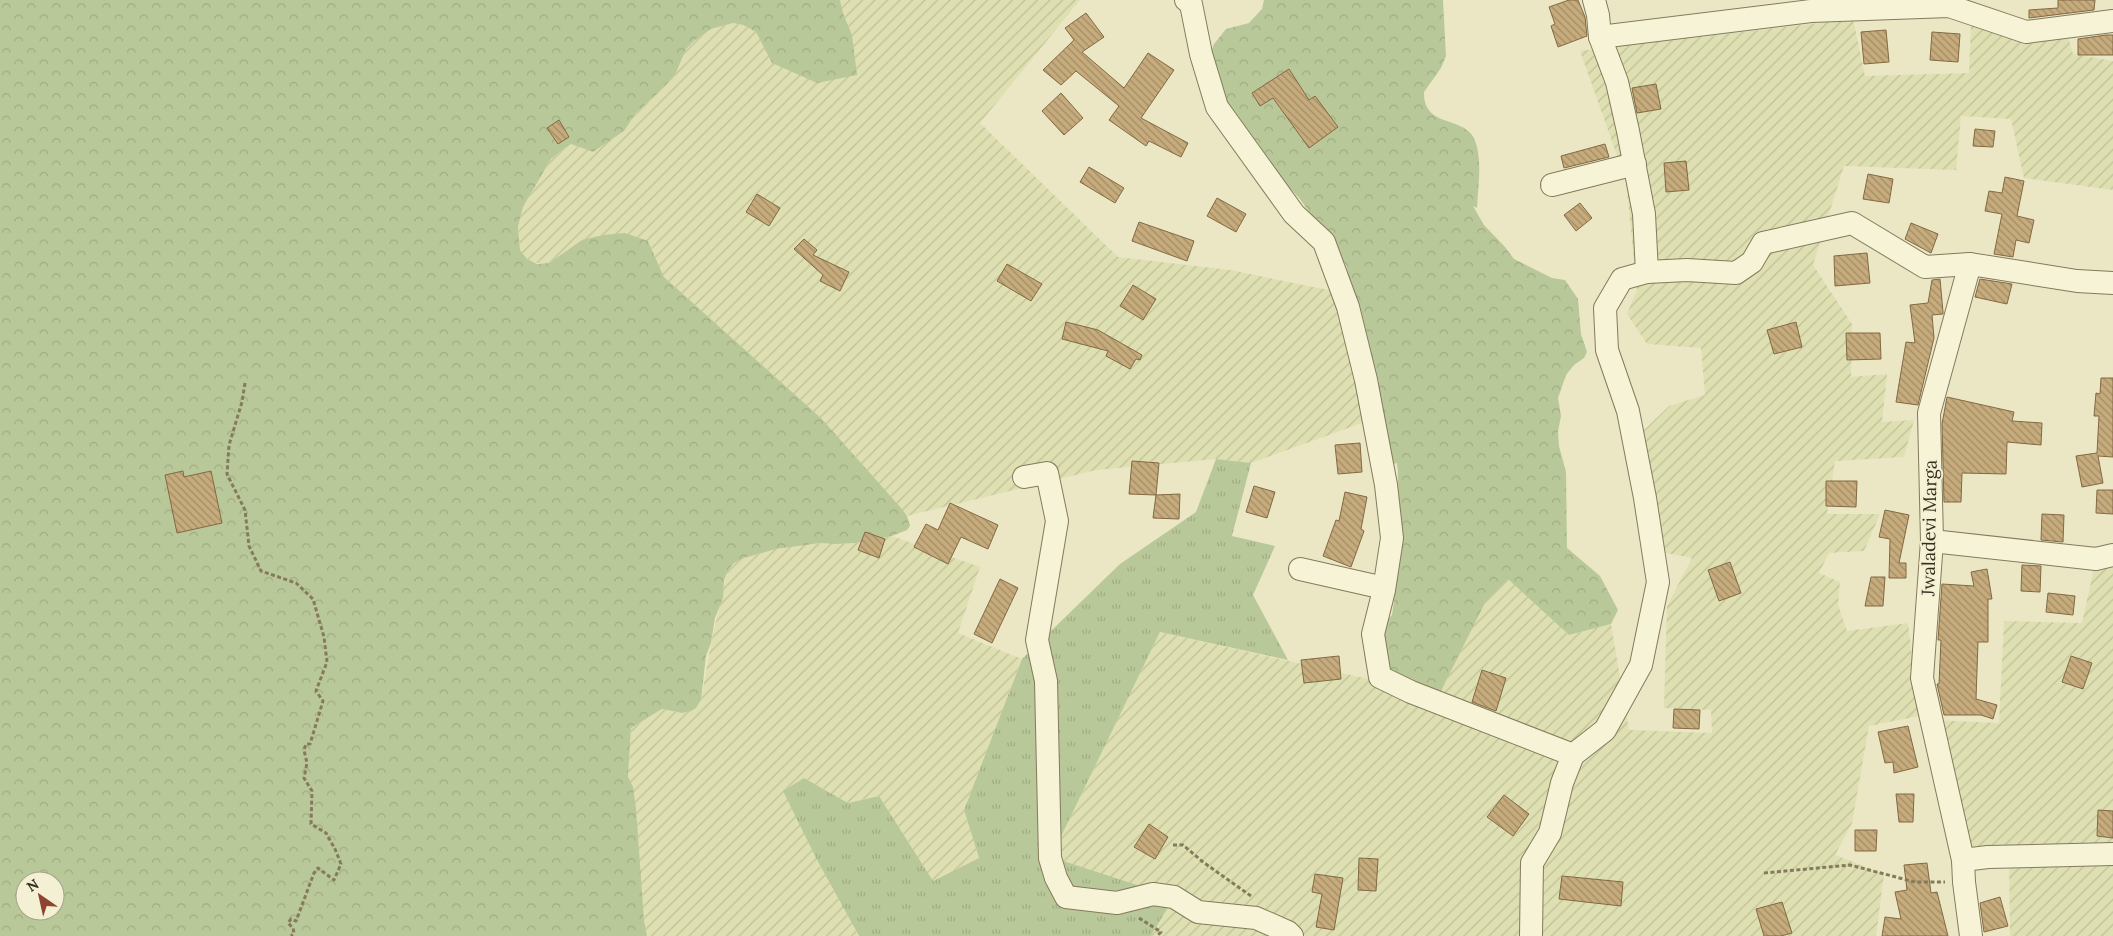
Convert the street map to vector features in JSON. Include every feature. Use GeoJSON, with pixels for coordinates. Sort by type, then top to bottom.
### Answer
{"type":"FeatureCollection","features":[{"type":"Feature","properties":{"kind":"street"},"geometry":{"type":"LineString","coordinates":[[1186,0],[1191,4],[1201,54],[1217,106],[1294,214],[1324,242],[1348,307],[1366,380],[1386,485],[1392,538],[1384,588],[1373,634],[1380,677],[1411,692],[1573,755]]}},
{"type":"Feature","properties":{"kind":"street"},"geometry":{"type":"LineString","coordinates":[[1594,0],[1598,15],[1600,37],[1617,82],[1644,214],[1647,272]]}},
{"type":"Feature","properties":{"kind":"street"},"geometry":{"type":"LineString","coordinates":[[1600,37],[1811,11],[1949,6],[1978,8],[2026,32],[2113,21]]}},
{"type":"Feature","properties":{"kind":"street"},"geometry":{"type":"LineString","coordinates":[[1552,185],[1634,164]]}},
{"type":"Feature","properties":{"kind":"street"},"geometry":{"type":"LineString","coordinates":[[1531,936],[1532,863],[1550,833],[1562,783],[1573,755],[1605,730],[1641,666],[1658,582],[1645,498],[1628,411],[1607,350],[1605,308],[1622,279],[1647,272],[1688,270],[1736,273],[1752,262],[1764,243],[1852,223],[1925,267],[1970,264],[2077,281],[2113,284]]}},
{"type":"Feature","properties":{"kind":"street","name":"Jwaladevi Marga"},"geometry":{"type":"LineString","coordinates":[[1970,264],[1929,413],[1932,541],[1922,678],[1964,871],[1971,936]]}},
{"type":"Feature","properties":{"kind":"street"},"geometry":{"type":"LineString","coordinates":[[1024,477],[1047,473],[1057,521],[1037,640],[1046,681],[1050,858],[1056,878],[1066,897],[1117,904],[1154,894],[1174,897],[1198,912],[1256,918],[1288,932],[1292,936]]}},
{"type":"Feature","properties":{"kind":"street"},"geometry":{"type":"LineString","coordinates":[[1932,541],[2096,560],[2113,555]]}},
{"type":"Feature","properties":{"kind":"street"},"geometry":{"type":"LineString","coordinates":[[1300,569],[1384,588]]}},
{"type":"Feature","properties":{"kind":"street"},"geometry":{"type":"LineString","coordinates":[[1964,871],[1988,857],[2113,854]]}},
{"type":"Feature","properties":{"kind":"path"},"geometry":{"type":"LineString","coordinates":[[245,383],[242,402],[229,445],[227,474],[245,510],[249,546],[261,570],[296,584],[313,599],[324,637],[327,662],[316,690],[323,701],[310,744],[306,744],[304,750],[307,763],[304,778],[312,791],[311,824],[326,833],[336,849],[341,864],[334,880],[318,868],[314,873],[296,921],[291,919],[288,923],[293,928],[294,933],[291,936]]}},
{"type":"Feature","properties":{"kind":"path"},"geometry":{"type":"LineString","coordinates":[[1173,845],[1183,845],[1203,862],[1259,901]]}},
{"type":"Feature","properties":{"kind":"path"},"geometry":{"type":"LineString","coordinates":[[1764,873],[1850,865],[1915,882],[1964,871]]}},
{"type":"Feature","properties":{"kind":"green space"},"geometry":{"type":"Polygon","coordinates":[[[0,0],[840,0],[852,35],[857,75],[817,83],[772,63],[756,32],[743,25],[733,23],[711,29],[686,49],[675,75],[636,113],[624,131],[593,152],[571,144],[551,159],[523,207],[518,227],[520,250],[527,259],[537,264],[549,263],[582,240],[603,235],[625,233],[648,241],[664,277],[821,418],[901,508],[907,516],[910,526],[907,530],[892,536],[856,543],[820,543],[776,549],[744,558],[734,563],[727,572],[724,581],[723,598],[715,618],[711,643],[706,656],[701,700],[696,708],[691,711],[682,713],[662,709],[631,728],[628,777],[633,787],[636,808],[644,920],[647,936],[0,936],[0,0]]]}},
{"type":"Feature","properties":{"kind":"green space"},"geometry":{"type":"Polygon","coordinates":[[[840,0],[1080,0],[980,123],[1118,257],[1230,270],[1343,293],[1373,419],[1251,463],[1216,459],[1096,470],[907,516],[821,418],[664,277],[648,241],[582,240],[549,263],[532,263],[527,259],[520,250],[518,227],[523,207],[551,159],[571,144],[624,131],[636,113],[675,75],[686,49],[711,29],[733,23],[743,25],[756,32],[761,40],[852,35],[840,0]]]}},
{"type":"Feature","properties":{"kind":"green space"},"geometry":{"type":"Polygon","coordinates":[[[1264,0],[1443,0],[1446,56],[1441,68],[1424,92],[1425,103],[1436,117],[1469,131],[1474,138],[1477,146],[1479,173],[1477,208],[1473,206],[1484,225],[1514,259],[1552,278],[1565,280],[1578,299],[1581,334],[1587,352],[1584,358],[1574,365],[1566,375],[1558,398],[1561,416],[1558,432],[1559,446],[1566,472],[1567,548],[1600,576],[1618,610],[1611,624],[1569,635],[1508,579],[1485,603],[1439,695],[1391,677],[1383,625],[1392,615],[1395,594],[1398,471],[1397,463],[1393,464],[1377,386],[1379,380],[1374,379],[1346,265],[1300,199],[1234,128],[1210,54],[1214,44],[1226,29],[1249,23],[1262,9],[1264,0]]]}},
{"type":"Feature","properties":{"kind":"green space"},"geometry":{"type":"Polygon","coordinates":[[[1853,19],[1865,76],[1969,73],[1971,25],[2067,34],[2073,54],[2113,61],[2113,190],[2024,178],[2011,119],[1961,116],[1956,170],[1844,166],[1813,265],[1852,324],[1851,377],[1887,374],[1882,422],[1914,420],[1904,457],[1835,461],[1827,514],[1880,514],[1864,551],[1829,553],[1819,573],[1840,582],[1838,605],[1847,631],[1908,623],[1919,716],[1869,726],[1852,823],[1835,855],[1884,874],[1876,936],[1151,936],[1173,898],[1050,858],[1160,632],[1439,695],[1485,603],[1508,578],[1569,635],[1611,624],[1629,730],[1712,733],[1711,710],[1664,708],[1667,606],[1692,558],[1661,552],[1638,436],[1669,406],[1705,395],[1701,348],[1647,344],[1627,314],[1637,290],[1626,181],[1580,51],[1853,19]]]}},
{"type":"Feature","properties":{"kind":"green space"},"geometry":{"type":"Polygon","coordinates":[[[1216,459],[1251,463],[1232,536],[1275,546],[1253,595],[1288,660],[1160,632],[1051,857],[1174,897],[1151,936],[859,936],[817,860],[783,791],[804,778],[848,803],[879,796],[933,881],[979,858],[964,810],[1022,659],[1120,564],[1196,512],[1216,459]]]}},
{"type":"Feature","properties":{"kind":"green space"},"geometry":{"type":"Polygon","coordinates":[[[892,536],[980,567],[958,633],[1022,659],[964,810],[979,858],[933,881],[879,796],[848,803],[804,778],[817,860],[859,936],[646,936],[628,778],[631,728],[662,709],[682,713],[701,700],[711,643],[727,572],[734,563],[744,558],[776,549],[820,543],[856,543],[892,536]]]}},
{"type":"Feature","properties":{"kind":"green space"},"geometry":{"type":"Polygon","coordinates":[[[2096,559],[2113,561],[2113,936],[2010,936],[2009,865],[1957,854],[1932,720],[1999,723],[2004,621],[2082,623],[2096,559]]]}},
{"type":"Feature","properties":{"kind":"building"},"geometry":{"type":"Polygon","coordinates":[[[1569,0],[1578,0],[1585,17],[1587,36],[1558,47],[1551,26],[1555,24],[1549,7],[1569,0]]]}},
{"type":"Feature","properties":{"kind":"building"},"geometry":{"type":"Polygon","coordinates":[[[2058,0],[2095,0],[2094,10],[2029,18],[2029,10],[2058,8],[2058,0]]]}},
{"type":"Feature","properties":{"kind":"building"},"geometry":{"type":"Polygon","coordinates":[[[1086,13],[1104,37],[1082,52],[1124,88],[1148,53],[1174,70],[1141,118],[1188,143],[1181,157],[1149,141],[1146,146],[1109,120],[1119,106],[1076,71],[1061,85],[1043,70],[1074,40],[1065,28],[1086,13]]]}},
{"type":"Feature","properties":{"kind":"building"},"geometry":{"type":"Polygon","coordinates":[[[1886,30],[1889,62],[1864,64],[1861,32],[1886,30]]]}},
{"type":"Feature","properties":{"kind":"building"},"geometry":{"type":"Polygon","coordinates":[[[1932,32],[1960,34],[1958,62],[1930,60],[1932,32]]]}},
{"type":"Feature","properties":{"kind":"building"},"geometry":{"type":"Polygon","coordinates":[[[2113,35],[2113,55],[2078,55],[2078,39],[2113,35]]]}},
{"type":"Feature","properties":{"kind":"building"},"geometry":{"type":"Polygon","coordinates":[[[1289,69],[1309,100],[1315,96],[1338,127],[1309,148],[1273,98],[1260,106],[1252,93],[1289,69]]]}},
{"type":"Feature","properties":{"kind":"building"},"geometry":{"type":"Polygon","coordinates":[[[1656,84],[1661,109],[1637,113],[1632,88],[1656,84]]]}},
{"type":"Feature","properties":{"kind":"building"},"geometry":{"type":"Polygon","coordinates":[[[1061,93],[1083,118],[1064,135],[1042,111],[1061,93]]]}},
{"type":"Feature","properties":{"kind":"building"},"geometry":{"type":"Polygon","coordinates":[[[559,120],[569,137],[558,144],[547,128],[559,120]]]}},
{"type":"Feature","properties":{"kind":"building"},"geometry":{"type":"Polygon","coordinates":[[[1975,129],[1995,131],[1993,147],[1973,146],[1975,129]]]}},
{"type":"Feature","properties":{"kind":"building"},"geometry":{"type":"Polygon","coordinates":[[[1605,144],[1609,157],[1564,168],[1561,156],[1605,144]]]}},
{"type":"Feature","properties":{"kind":"building"},"geometry":{"type":"Polygon","coordinates":[[[1686,161],[1689,190],[1666,192],[1664,163],[1686,161]]]}},
{"type":"Feature","properties":{"kind":"building"},"geometry":{"type":"Polygon","coordinates":[[[1089,167],[1124,188],[1115,203],[1080,182],[1089,167]]]}},
{"type":"Feature","properties":{"kind":"building"},"geometry":{"type":"Polygon","coordinates":[[[1868,174],[1893,179],[1889,203],[1863,199],[1868,174]]]}},
{"type":"Feature","properties":{"kind":"building"},"geometry":{"type":"Polygon","coordinates":[[[2005,177],[2024,181],[2017,216],[2034,220],[2029,243],[2016,240],[2013,257],[1994,254],[2002,214],[1985,211],[1989,191],[2002,193],[2005,177]]]}},
{"type":"Feature","properties":{"kind":"building"},"geometry":{"type":"Polygon","coordinates":[[[757,194],[780,208],[769,226],[746,212],[757,194]]]}},
{"type":"Feature","properties":{"kind":"building"},"geometry":{"type":"Polygon","coordinates":[[[1217,198],[1246,214],[1236,232],[1207,216],[1217,198]]]}},
{"type":"Feature","properties":{"kind":"building"},"geometry":{"type":"Polygon","coordinates":[[[1580,203],[1592,218],[1576,231],[1564,215],[1580,203]]]}},
{"type":"Feature","properties":{"kind":"building"},"geometry":{"type":"Polygon","coordinates":[[[1139,222],[1194,241],[1187,261],[1132,241],[1139,222]]]}},
{"type":"Feature","properties":{"kind":"building"},"geometry":{"type":"Polygon","coordinates":[[[1911,223],[1938,234],[1931,253],[1905,239],[1911,223]]]}},
{"type":"Feature","properties":{"kind":"building"},"geometry":{"type":"Polygon","coordinates":[[[804,239],[817,250],[813,255],[849,272],[840,291],[820,281],[823,275],[794,249],[804,239]]]}},
{"type":"Feature","properties":{"kind":"building"},"geometry":{"type":"Polygon","coordinates":[[[1867,253],[1870,283],[1835,286],[1834,256],[1867,253]]]}},
{"type":"Feature","properties":{"kind":"building"},"geometry":{"type":"Polygon","coordinates":[[[1007,264],[1042,284],[1031,301],[997,281],[1007,264]]]}},
{"type":"Feature","properties":{"kind":"building"},"geometry":{"type":"Polygon","coordinates":[[[1940,279],[1943,314],[1932,315],[1934,338],[1918,405],[1896,402],[1906,342],[1915,343],[1910,305],[1928,303],[1932,280],[1940,279]]]}},
{"type":"Feature","properties":{"kind":"building"},"geometry":{"type":"Polygon","coordinates":[[[1980,279],[2012,284],[2007,304],[1975,297],[1980,279]]]}},
{"type":"Feature","properties":{"kind":"building"},"geometry":{"type":"Polygon","coordinates":[[[1133,285],[1156,299],[1143,320],[1120,306],[1133,285]]]}},
{"type":"Feature","properties":{"kind":"building"},"geometry":{"type":"Polygon","coordinates":[[[1066,322],[1098,330],[1142,355],[1140,360],[1136,359],[1130,369],[1106,356],[1108,351],[1062,339],[1066,322]]]}},
{"type":"Feature","properties":{"kind":"building"},"geometry":{"type":"Polygon","coordinates":[[[1796,322],[1802,347],[1774,354],[1767,330],[1796,322]]]}},
{"type":"Feature","properties":{"kind":"building"},"geometry":{"type":"Polygon","coordinates":[[[1846,333],[1880,333],[1881,359],[1847,360],[1846,333]]]}},
{"type":"Feature","properties":{"kind":"building"},"geometry":{"type":"Polygon","coordinates":[[[2101,378],[2113,378],[2113,457],[2098,456],[2103,483],[2082,487],[2076,456],[2097,453],[2099,416],[2094,416],[2096,393],[2100,394],[2101,378]]]}},
{"type":"Feature","properties":{"kind":"building"},"geometry":{"type":"Polygon","coordinates":[[[1947,397],[2014,412],[2012,421],[2042,423],[2041,445],[2007,442],[2006,474],[1962,473],[1961,502],[1944,502],[1942,424],[1947,397]]]}},
{"type":"Feature","properties":{"kind":"building"},"geometry":{"type":"Polygon","coordinates":[[[1360,443],[1362,472],[1338,474],[1335,445],[1360,443]]]}},
{"type":"Feature","properties":{"kind":"building"},"geometry":{"type":"Polygon","coordinates":[[[1132,461],[1159,463],[1156,495],[1129,494],[1132,461]]]}},
{"type":"Feature","properties":{"kind":"building"},"geometry":{"type":"Polygon","coordinates":[[[183,471],[184,477],[211,471],[222,523],[177,533],[165,475],[183,471]]]}},
{"type":"Feature","properties":{"kind":"building"},"geometry":{"type":"Polygon","coordinates":[[[1826,481],[1857,481],[1856,507],[1826,506],[1826,481]]]}},
{"type":"Feature","properties":{"kind":"building"},"geometry":{"type":"Polygon","coordinates":[[[1254,486],[1275,492],[1267,518],[1246,512],[1254,486]]]}},
{"type":"Feature","properties":{"kind":"building"},"geometry":{"type":"Polygon","coordinates":[[[2097,490],[2113,490],[2113,514],[2096,513],[2097,490]]]}},
{"type":"Feature","properties":{"kind":"building"},"geometry":{"type":"Polygon","coordinates":[[[1345,492],[1367,497],[1361,529],[1364,531],[1351,567],[1323,556],[1336,520],[1339,521],[1345,492]]]}},
{"type":"Feature","properties":{"kind":"building"},"geometry":{"type":"Polygon","coordinates":[[[1180,494],[1179,519],[1153,518],[1156,495],[1180,494]]]}},
{"type":"Feature","properties":{"kind":"building"},"geometry":{"type":"Polygon","coordinates":[[[950,503],[998,525],[988,549],[961,537],[948,564],[914,547],[926,524],[938,530],[950,503]]]}},
{"type":"Feature","properties":{"kind":"building"},"geometry":{"type":"Polygon","coordinates":[[[1885,510],[1909,515],[1899,563],[1906,563],[1906,578],[1889,578],[1890,539],[1879,537],[1885,510]]]}},
{"type":"Feature","properties":{"kind":"building"},"geometry":{"type":"Polygon","coordinates":[[[2042,514],[2064,515],[2063,542],[2041,540],[2042,514]]]}},
{"type":"Feature","properties":{"kind":"building"},"geometry":{"type":"Polygon","coordinates":[[[865,532],[885,539],[879,558],[858,550],[865,532]]]}},
{"type":"Feature","properties":{"kind":"building"},"geometry":{"type":"Polygon","coordinates":[[[1730,562],[1741,593],[1719,601],[1708,570],[1730,562]]]}},
{"type":"Feature","properties":{"kind":"building"},"geometry":{"type":"Polygon","coordinates":[[[2022,565],[2041,566],[2040,592],[2021,591],[2022,565]]]}},
{"type":"Feature","properties":{"kind":"building"},"geometry":{"type":"Polygon","coordinates":[[[1987,569],[1992,599],[1988,599],[1988,642],[1978,642],[1976,699],[1997,705],[1993,719],[1981,715],[1944,715],[1937,684],[1939,684],[1941,640],[1938,640],[1942,584],[1974,586],[1971,572],[1987,569]]]}},
{"type":"Feature","properties":{"kind":"building"},"geometry":{"type":"Polygon","coordinates":[[[1871,577],[1885,577],[1883,606],[1865,606],[1871,577]]]}},
{"type":"Feature","properties":{"kind":"building"},"geometry":{"type":"Polygon","coordinates":[[[1000,579],[1018,588],[992,643],[974,634],[1000,579]]]}},
{"type":"Feature","properties":{"kind":"building"},"geometry":{"type":"Polygon","coordinates":[[[2048,593],[2075,596],[2073,615],[2046,612],[2048,593]]]}},
{"type":"Feature","properties":{"kind":"building"},"geometry":{"type":"Polygon","coordinates":[[[1339,656],[1341,679],[1304,683],[1301,660],[1339,656]]]}},
{"type":"Feature","properties":{"kind":"building"},"geometry":{"type":"Polygon","coordinates":[[[2071,656],[2092,663],[2083,689],[2062,682],[2071,656]]]}},
{"type":"Feature","properties":{"kind":"building"},"geometry":{"type":"Polygon","coordinates":[[[1482,670],[1506,678],[1496,711],[1472,702],[1482,670]]]}},
{"type":"Feature","properties":{"kind":"building"},"geometry":{"type":"Polygon","coordinates":[[[1674,709],[1700,710],[1699,729],[1673,728],[1674,709]]]}},
{"type":"Feature","properties":{"kind":"building"},"geometry":{"type":"Polygon","coordinates":[[[1908,726],[1918,767],[1894,773],[1893,762],[1885,763],[1878,732],[1908,726]]]}},
{"type":"Feature","properties":{"kind":"building"},"geometry":{"type":"Polygon","coordinates":[[[1896,794],[1914,794],[1913,822],[1899,822],[1896,794]]]}},
{"type":"Feature","properties":{"kind":"building"},"geometry":{"type":"Polygon","coordinates":[[[1504,795],[1529,814],[1513,836],[1487,817],[1504,795]]]}},
{"type":"Feature","properties":{"kind":"building"},"geometry":{"type":"Polygon","coordinates":[[[2098,810],[2113,811],[2113,838],[2097,836],[2098,810]]]}},
{"type":"Feature","properties":{"kind":"building"},"geometry":{"type":"Polygon","coordinates":[[[1149,824],[1168,837],[1155,859],[1134,847],[1149,824]]]}},
{"type":"Feature","properties":{"kind":"building"},"geometry":{"type":"Polygon","coordinates":[[[1855,830],[1877,830],[1876,851],[1855,851],[1855,830]]]}},
{"type":"Feature","properties":{"kind":"building"},"geometry":{"type":"Polygon","coordinates":[[[1359,858],[1378,859],[1376,891],[1358,890],[1359,858]]]}},
{"type":"Feature","properties":{"kind":"building"},"geometry":{"type":"Polygon","coordinates":[[[1927,863],[1931,893],[1937,892],[1948,936],[1882,936],[1885,917],[1901,919],[1895,892],[1907,890],[1904,865],[1927,863]]]}},
{"type":"Feature","properties":{"kind":"building"},"geometry":{"type":"Polygon","coordinates":[[[1315,874],[1343,878],[1334,930],[1316,927],[1322,894],[1312,892],[1315,874]]]}},
{"type":"Feature","properties":{"kind":"building"},"geometry":{"type":"Polygon","coordinates":[[[1562,876],[1623,882],[1621,906],[1559,899],[1562,876]]]}},
{"type":"Feature","properties":{"kind":"building"},"geometry":{"type":"Polygon","coordinates":[[[2000,897],[2008,926],[1984,932],[1980,903],[2000,897]]]}},
{"type":"Feature","properties":{"kind":"building"},"geometry":{"type":"Polygon","coordinates":[[[1782,902],[1792,933],[1781,936],[1764,936],[1756,909],[1782,902]]]}}]}
